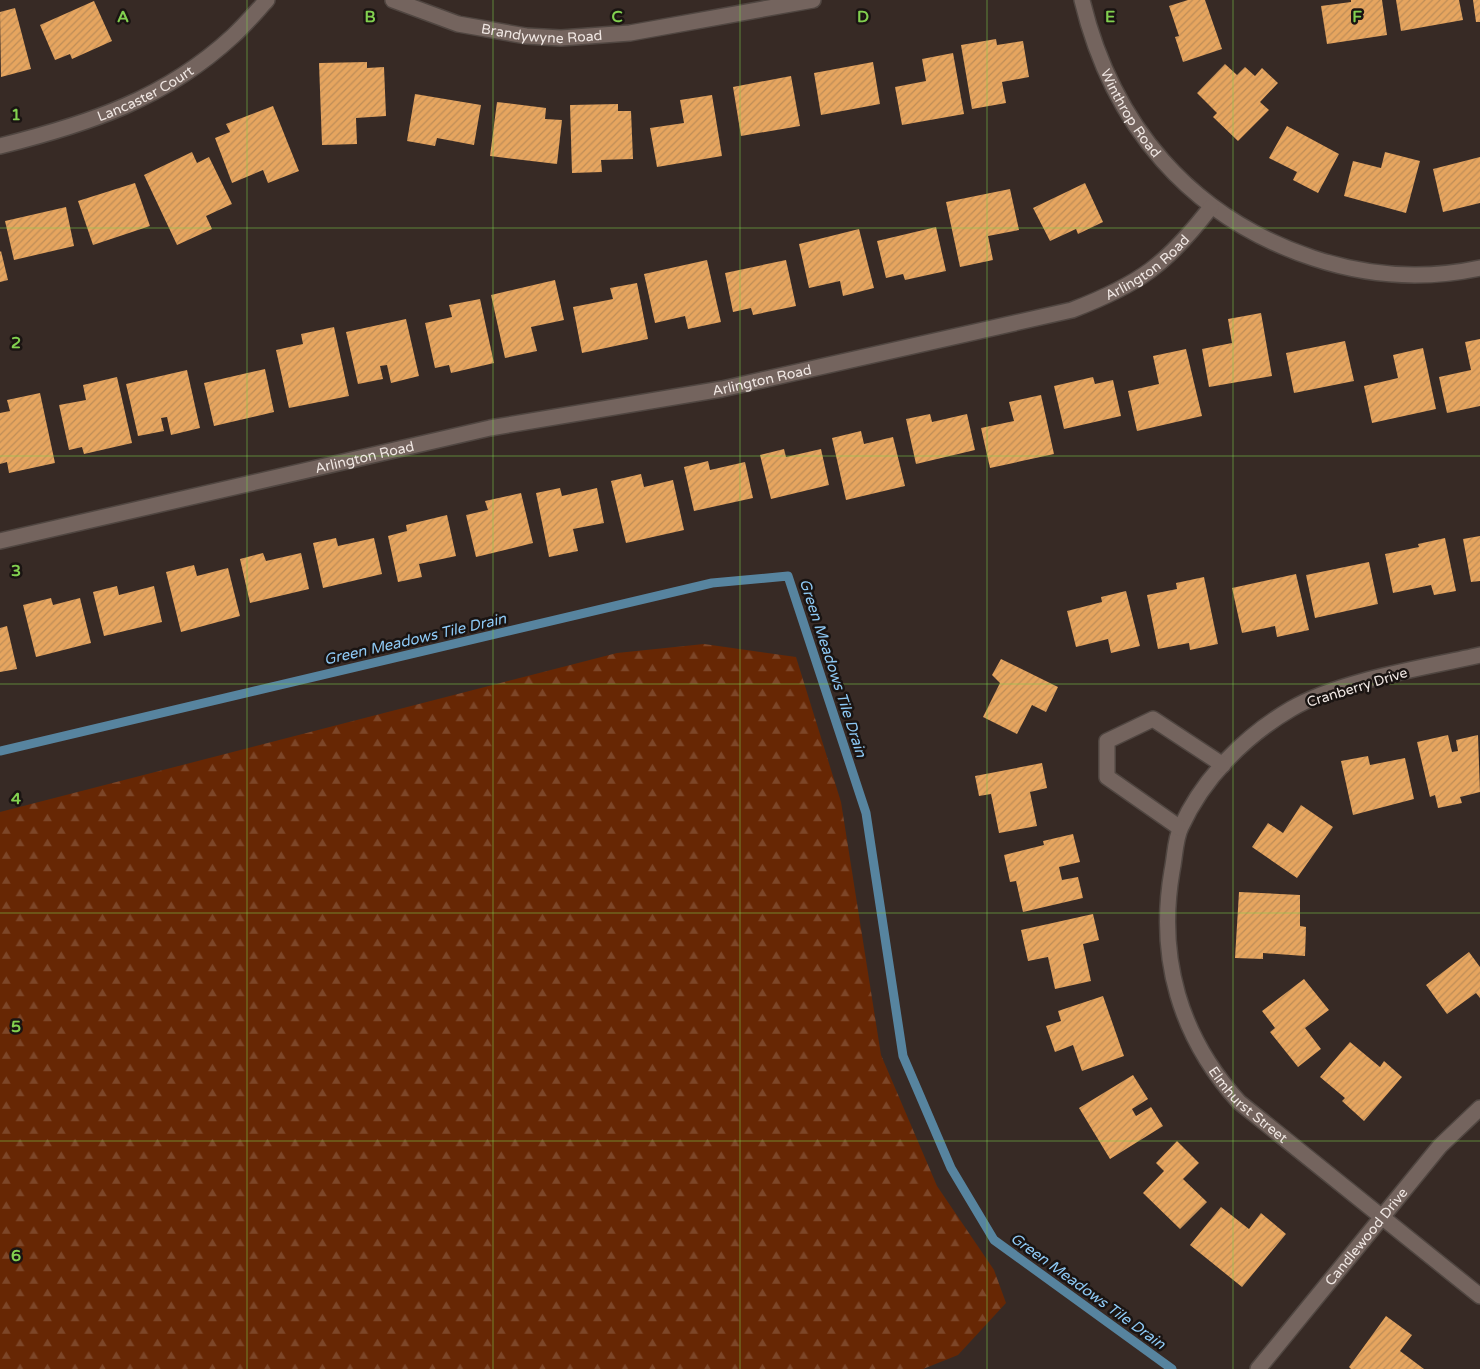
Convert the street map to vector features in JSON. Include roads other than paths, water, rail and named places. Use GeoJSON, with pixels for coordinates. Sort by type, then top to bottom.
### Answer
{"type":"FeatureCollection","features":[{"type":"Feature","properties":{"kind":"street","name":"Lancaster Court"},"geometry":{"type":"LineString","coordinates":[[0,146],[105,116],[137,102],[187,73],[233,36],[267,0]]}},
{"type":"Feature","properties":{"kind":"street","name":"Brandywyne Road"},"geometry":{"type":"LineString","coordinates":[[393,0],[458,24],[526,36],[561,38],[630,33],[813,0]]}},
{"type":"Feature","properties":{"kind":"street","name":"Winthrop Road"},"geometry":{"type":"LineString","coordinates":[[1082,0],[1099,57],[1117,96],[1137,130],[1184,184],[1211,207]]}},
{"type":"Feature","properties":{"kind":"street"},"geometry":{"type":"LineString","coordinates":[[1211,207],[1289,250],[1340,266],[1390,274],[1421,275],[1480,268]]}},
{"type":"Feature","properties":{"kind":"street","name":"Arlington Road"},"geometry":{"type":"LineString","coordinates":[[0,541],[490,428],[722,389],[1072,310],[1114,294],[1151,272],[1184,243],[1211,207]]}},
{"type":"Feature","properties":{"kind":"street","name":"Cranberry Drive"},"geometry":{"type":"LineString","coordinates":[[1180,828],[1194,804],[1223,765],[1235,751],[1267,724],[1317,697],[1379,678],[1480,655]]}},
{"type":"Feature","properties":{"kind":"street"},"geometry":{"type":"LineString","coordinates":[[1180,828],[1107,777],[1107,741],[1153,719],[1223,765]]}},
{"type":"Feature","properties":{"kind":"street","name":"Elmhurst Street"},"geometry":{"type":"LineString","coordinates":[[1180,828],[1170,888],[1168,913],[1170,965],[1182,1011],[1201,1052],[1221,1082],[1239,1102],[1480,1296]]}},
{"type":"Feature","properties":{"kind":"street","name":"Candlewood Drive"},"geometry":{"type":"LineString","coordinates":[[1258,1369],[1440,1146],[1480,1108]]}},
{"type":"Feature","properties":{"kind":"waterway","name":"Green Meadows Tile Drain"},"geometry":{"type":"LineString","coordinates":[[0,751],[712,583],[788,576],[866,813],[903,1056],[951,1168],[994,1240],[1172,1369]]}}]}
